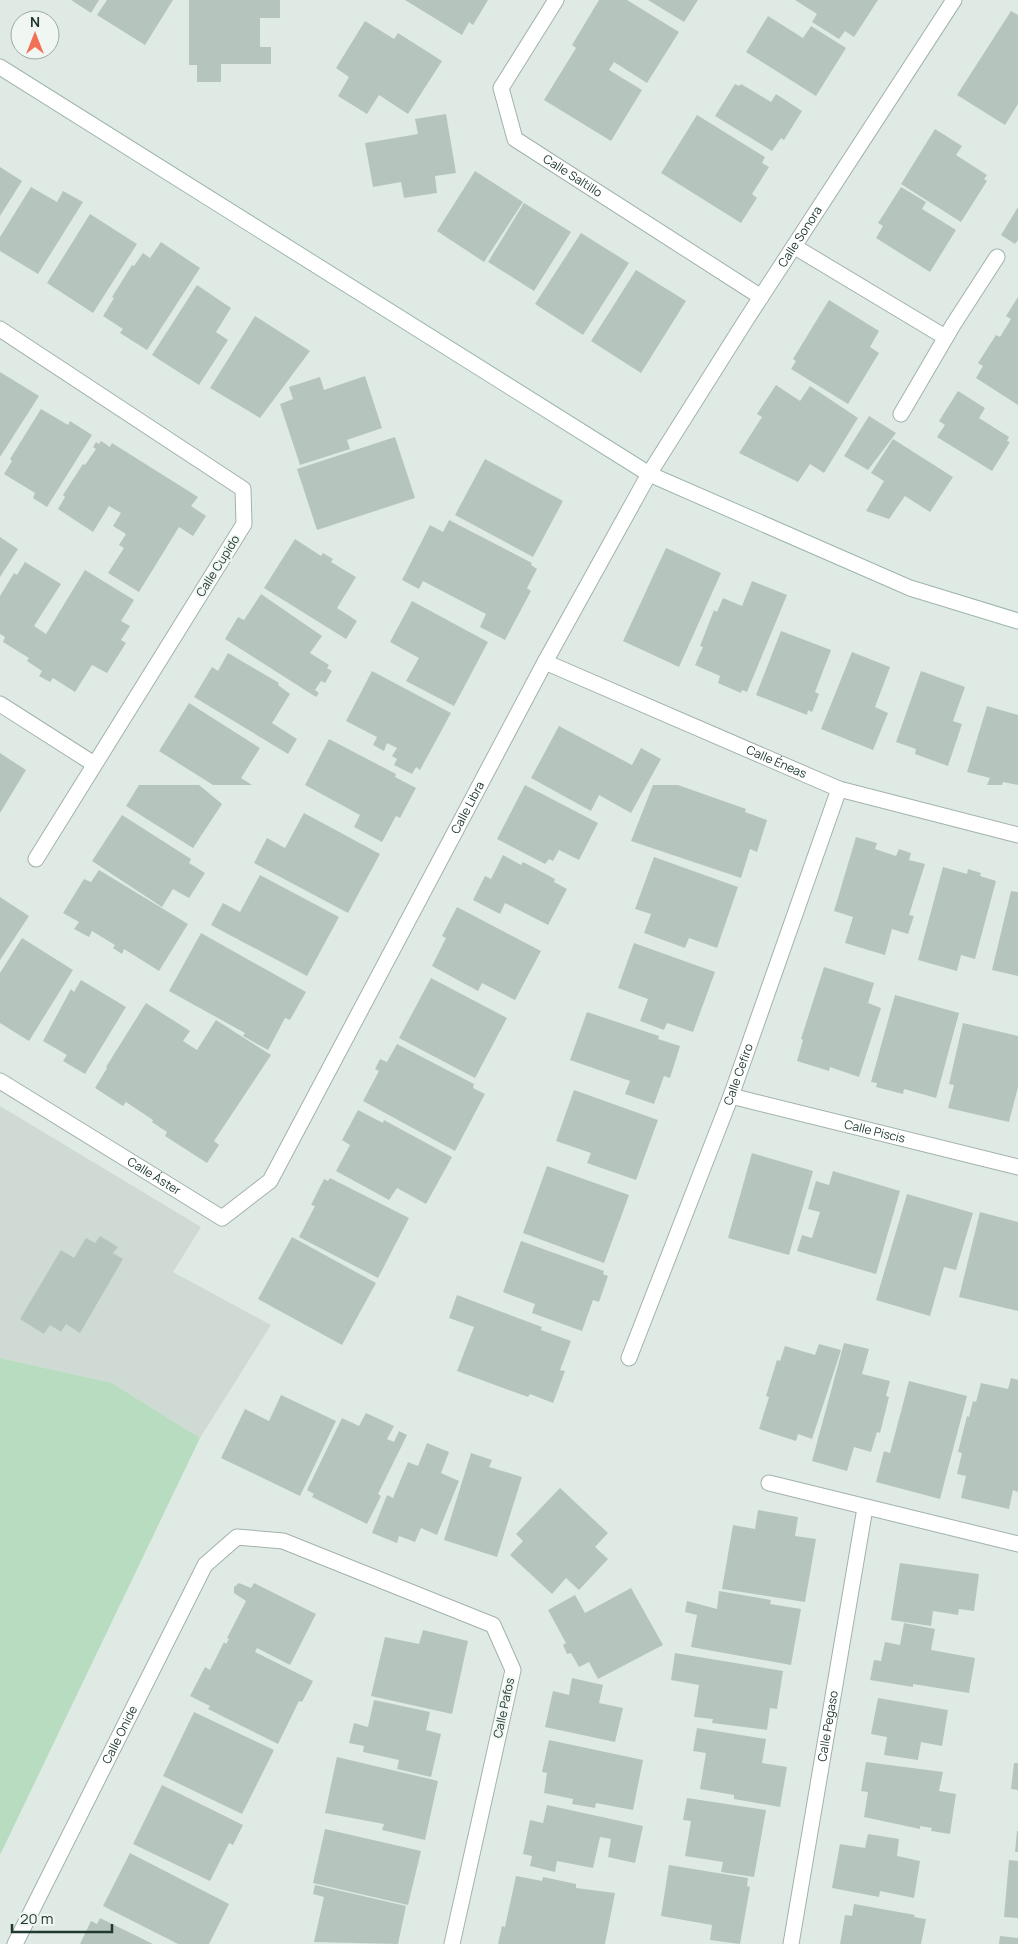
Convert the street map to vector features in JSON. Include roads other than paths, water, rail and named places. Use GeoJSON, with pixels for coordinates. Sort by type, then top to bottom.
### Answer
{"type":"FeatureCollection","features":[{"type":"Feature","properties":{"kind":"street","name":"Calle Saltillo"},"geometry":{"type":"LineString","coordinates":[[556,0],[501,88],[515,139],[761,296]]}},
{"type":"Feature","properties":{"kind":"street","name":"Calle Sonora"},"geometry":{"type":"LineString","coordinates":[[649,474],[761,296],[954,0]]}},
{"type":"Feature","properties":{"kind":"street"},"geometry":{"type":"LineString","coordinates":[[0,67],[649,474],[910,588],[1018,621]]}},
{"type":"Feature","properties":{"kind":"street"},"geometry":{"type":"LineString","coordinates":[[794,247],[945,337]]}},
{"type":"Feature","properties":{"kind":"street"},"geometry":{"type":"LineString","coordinates":[[901,414],[945,337],[997,257]]}},
{"type":"Feature","properties":{"kind":"street","name":"Calle Cupido"},"geometry":{"type":"LineString","coordinates":[[0,329],[243,488],[244,524],[36,859]]}},
{"type":"Feature","properties":{"kind":"street","name":"Calle Libra"},"geometry":{"type":"LineString","coordinates":[[290,1144],[545,662],[649,474]]}},
{"type":"Feature","properties":{"kind":"street","name":"Calle Éneas"},"geometry":{"type":"LineString","coordinates":[[545,662],[839,789],[1018,835]]}},
{"type":"Feature","properties":{"kind":"street"},"geometry":{"type":"LineString","coordinates":[[0,704],[94,764]]}},
{"type":"Feature","properties":{"kind":"street","name":"Calle Cefiro"},"geometry":{"type":"LineString","coordinates":[[629,1358],[731,1096],[839,789]]}},
{"type":"Feature","properties":{"kind":"street","name":"Calle Áster"},"geometry":{"type":"LineString","coordinates":[[0,1081],[222,1218],[270,1182],[290,1144]]}},
{"type":"Feature","properties":{"kind":"street","name":"Calle Piscis"},"geometry":{"type":"LineString","coordinates":[[731,1096],[1018,1167]]}},
{"type":"Feature","properties":{"kind":"street"},"geometry":{"type":"LineString","coordinates":[[769,1483],[1018,1544]]}},
{"type":"Feature","properties":{"kind":"street","name":"Calle Pegaso"},"geometry":{"type":"LineString","coordinates":[[791,1944],[865,1508]]}},
{"type":"Feature","properties":{"kind":"street","name":"Calle Onide"},"geometry":{"type":"LineString","coordinates":[[15,1944],[204,1565],[237,1537]]}},
{"type":"Feature","properties":{"kind":"street","name":"Calle Pafos"},"geometry":{"type":"LineString","coordinates":[[237,1537],[282,1541],[493,1624],[513,1670],[452,1944]]}}]}
